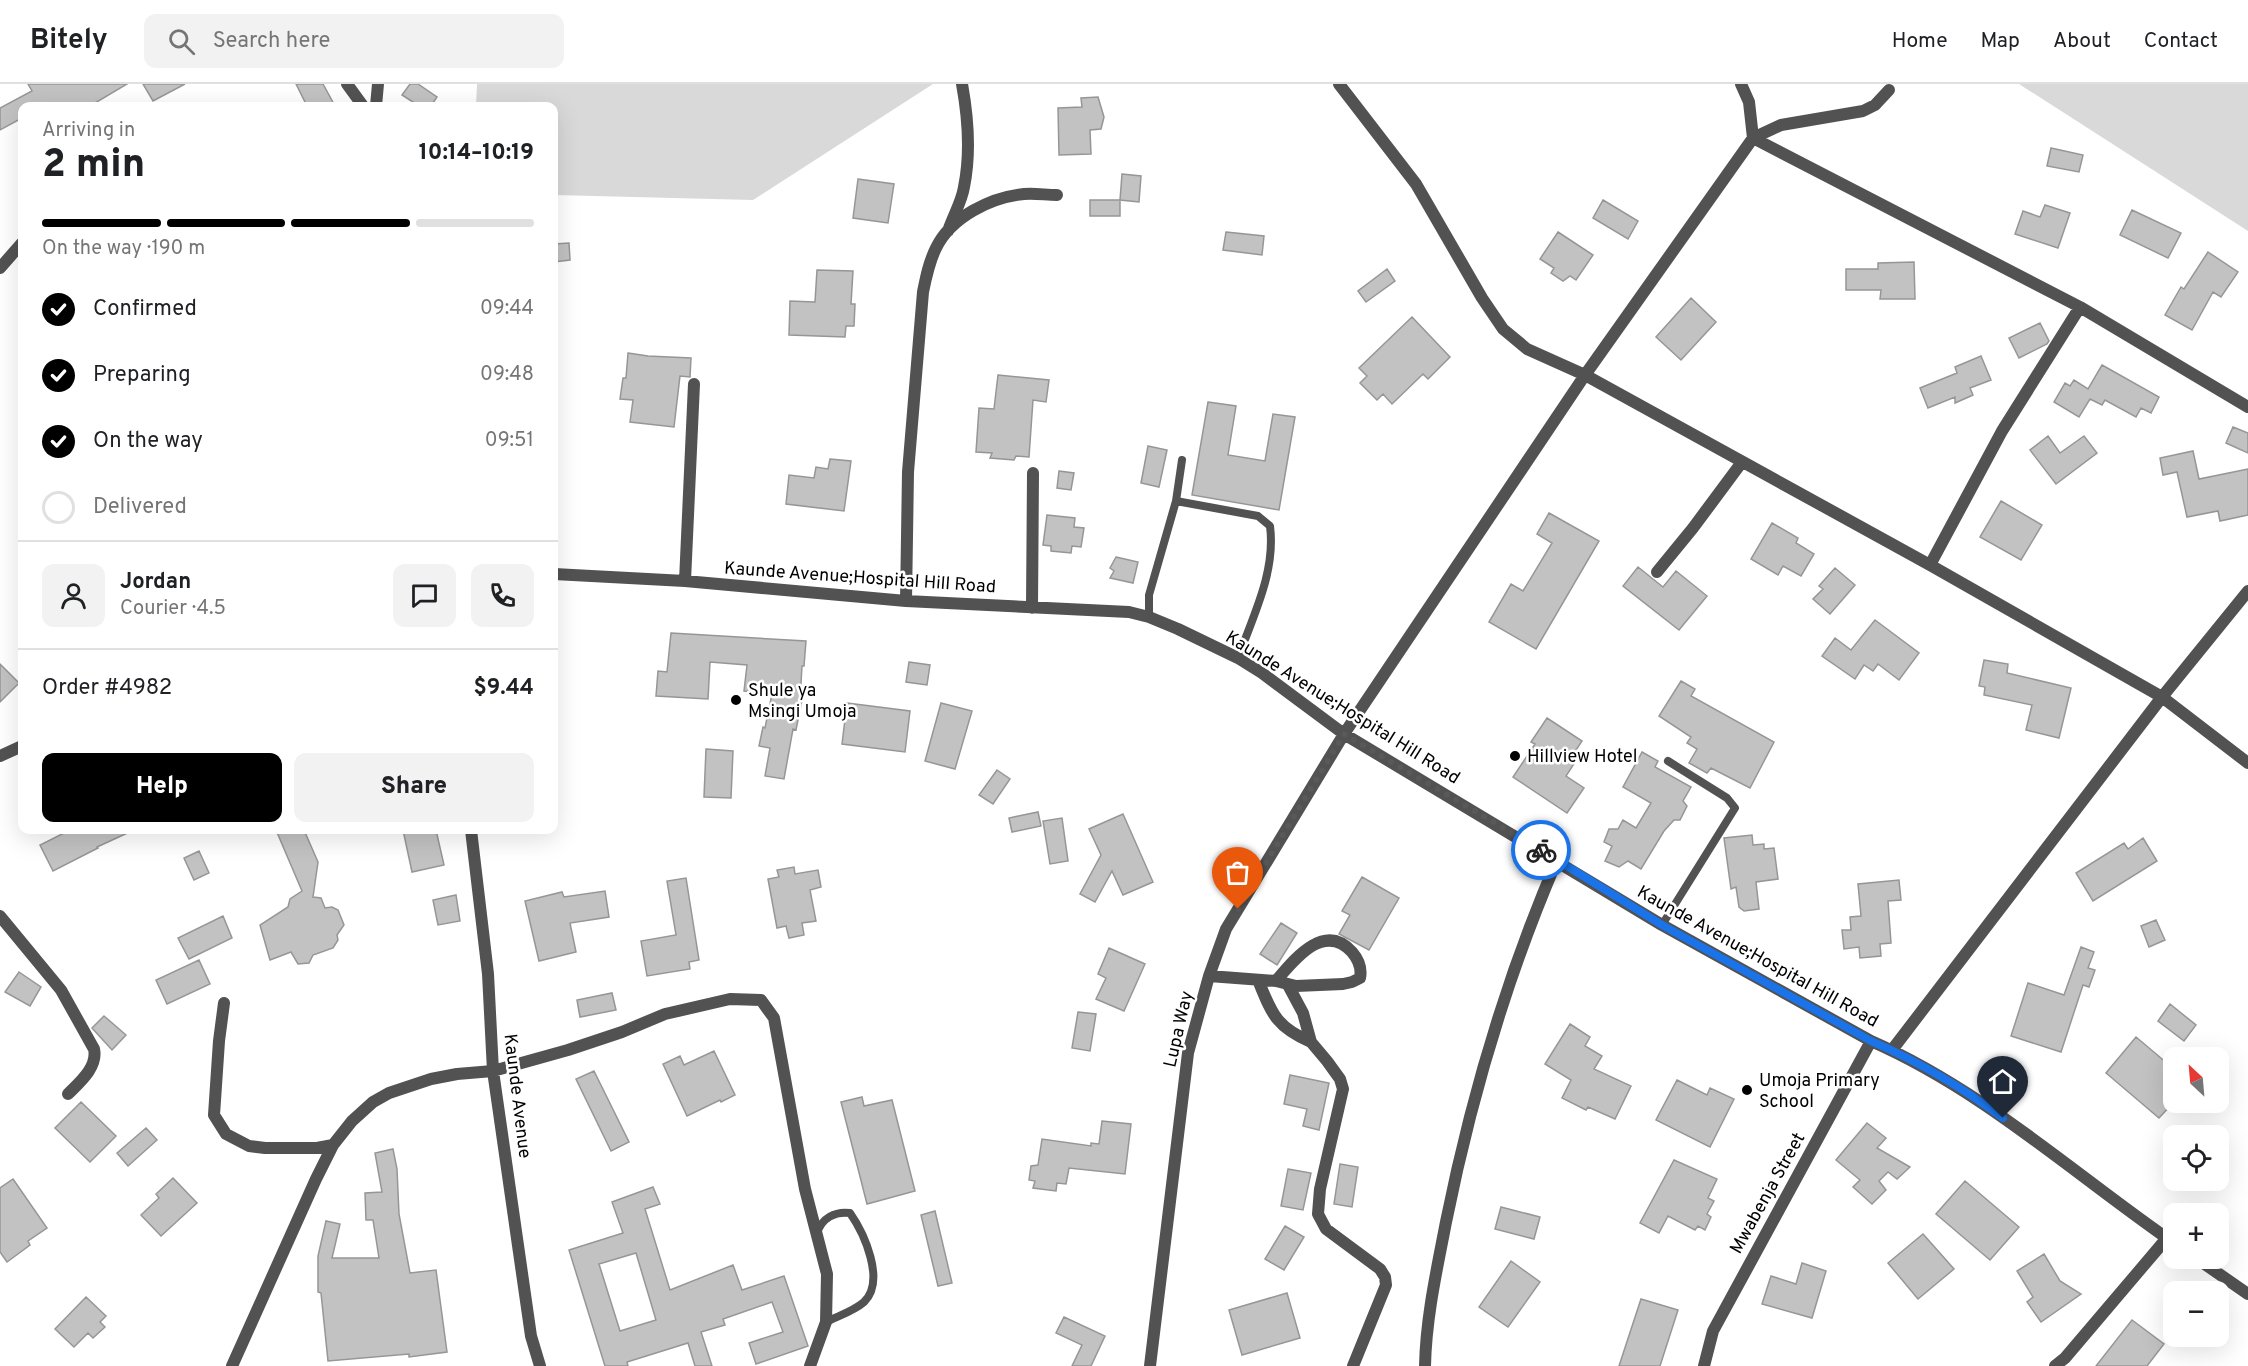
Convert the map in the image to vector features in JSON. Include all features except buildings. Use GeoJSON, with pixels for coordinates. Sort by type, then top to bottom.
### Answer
{"type":"FeatureCollection","features":[{"type":"Feature","properties":{"kind":"street"},"geometry":{"type":"LineString","coordinates":[[347,84],[360,102]]}},
{"type":"Feature","properties":{"kind":"street"},"geometry":{"type":"LineString","coordinates":[[376,102],[378,84]]}},
{"type":"Feature","properties":{"kind":"street"},"geometry":{"type":"LineString","coordinates":[[948,232],[964,188],[968,158],[967,119],[962,84]]}},
{"type":"Feature","properties":{"kind":"street"},"geometry":{"type":"LineString","coordinates":[[1339,84],[1416,184],[1482,298],[1503,329],[1527,349],[1585,375],[1930,565],[2162,697],[2248,763]]}},
{"type":"Feature","properties":{"kind":"street"},"geometry":{"type":"LineString","coordinates":[[1741,84],[1749,102],[1754,138]]}},
{"type":"Feature","properties":{"kind":"street"},"geometry":{"type":"LineString","coordinates":[[1754,138],[1781,125],[1863,111],[1875,105],[1889,90]]}},
{"type":"Feature","properties":{"kind":"street"},"geometry":{"type":"LineString","coordinates":[[1754,138],[2080,307],[2248,407]]}},
{"type":"Feature","properties":{"kind":"street","name":"Lupa Way"},"geometry":{"type":"LineString","coordinates":[[1150,1366],[1188,1053],[1209,976],[1226,929],[1344,734],[1585,375],[1754,138]]}},
{"type":"Feature","properties":{"kind":"street"},"geometry":{"type":"LineString","coordinates":[[906,601],[908,472],[923,292],[929,264],[937,245],[973,210],[1023,194],[1057,195]]}},
{"type":"Feature","properties":{"kind":"street"},"geometry":{"type":"LineString","coordinates":[[0,268],[18,248]]}},
{"type":"Feature","properties":{"kind":"street"},"geometry":{"type":"LineString","coordinates":[[1930,565],[2002,431],[2080,307]]}},
{"type":"Feature","properties":{"kind":"street"},"geometry":{"type":"LineString","coordinates":[[685,581],[694,384]]}},
{"type":"Feature","properties":{"kind":"street"},"geometry":{"type":"LineString","coordinates":[[1657,572],[1742,462]]}},
{"type":"Feature","properties":{"kind":"street"},"geometry":{"type":"LineString","coordinates":[[1032,608],[1033,473]]}},
{"type":"Feature","properties":{"kind":"street","name":"Kaunde Avenue;Hospital Hill Road"},"geometry":{"type":"LineString","coordinates":[[558,574],[685,581],[906,601],[1129,612],[1149,617],[1238,658],[1344,734],[1662,925],[1871,1041],[1892,1050],[1985,1104],[2163,1236]]}},
{"type":"Feature","properties":{"kind":"street"},"geometry":{"type":"LineString","coordinates":[[1892,1050],[2162,697],[2248,591]]}},
{"type":"Feature","properties":{"kind":"street"},"geometry":{"type":"LineString","coordinates":[[0,756],[18,748]]}},
{"type":"Feature","properties":{"kind":"street","name":"Kaunde Avenue"},"geometry":{"type":"LineString","coordinates":[[471,834],[488,974],[493,1071],[531,1336],[540,1366]]}},
{"type":"Feature","properties":{"kind":"street"},"geometry":{"type":"LineString","coordinates":[[1425,1366],[1432,1296],[1469,1117],[1523,944],[1557,860]]}},
{"type":"Feature","properties":{"kind":"street"},"geometry":{"type":"LineString","coordinates":[[0,916],[61,990],[94,1049],[96,1057],[91,1066],[84,1078],[68,1094]]}},
{"type":"Feature","properties":{"kind":"street"},"geometry":{"type":"LineString","coordinates":[[1209,976],[1303,986],[1352,982],[1360,978],[1362,970],[1353,953],[1338,941],[1320,940],[1300,955],[1282,983]]}},
{"type":"Feature","properties":{"kind":"street"},"geometry":{"type":"LineString","coordinates":[[1258,980],[1278,1023],[1292,1034],[1311,1042]]}},
{"type":"Feature","properties":{"kind":"street"},"geometry":{"type":"LineString","coordinates":[[1282,983],[1303,1013],[1311,1042],[1340,1079],[1343,1089],[1320,1189],[1318,1214],[1326,1229],[1380,1269],[1385,1277],[1386,1285],[1353,1366]]}},
{"type":"Feature","properties":{"kind":"street"},"geometry":{"type":"LineString","coordinates":[[232,1366],[333,1145],[352,1121],[374,1102],[389,1093],[448,1076],[493,1071],[622,1032],[665,1014],[730,999],[761,1000],[774,1018],[805,1189],[827,1274],[826,1322],[814,1365]]}},
{"type":"Feature","properties":{"kind":"street"},"geometry":{"type":"LineString","coordinates":[[224,1003],[214,1114],[226,1134],[249,1146],[265,1148],[317,1148],[333,1145]]}},
{"type":"Feature","properties":{"kind":"street","name":"Mwabenja Street"},"geometry":{"type":"LineString","coordinates":[[1704,1366],[1713,1331],[1871,1041]]}},
{"type":"Feature","properties":{"kind":"street"},"geometry":{"type":"LineString","coordinates":[[2055,1366],[2065,1358],[2163,1249]]}},
{"type":"Feature","properties":{"kind":"street"},"geometry":{"type":"LineString","coordinates":[[2212,1269],[2248,1294]]}},
{"type":"Feature","properties":{"kind":"lane"},"geometry":{"type":"LineString","coordinates":[[1149,617],[1149,595],[1176,501],[1182,460]]}},
{"type":"Feature","properties":{"kind":"lane"},"geometry":{"type":"LineString","coordinates":[[1176,501],[1258,516],[1270,526],[1273,546],[1265,584],[1238,658]]}},
{"type":"Feature","properties":{"kind":"lane"},"geometry":{"type":"LineString","coordinates":[[1662,925],[1735,808],[1727,798],[1668,761]]}},
{"type":"Feature","properties":{"kind":"lane"},"geometry":{"type":"LineString","coordinates":[[817,1233],[819,1226],[827,1217],[842,1212],[850,1213],[858,1224],[870,1254],[873,1278],[872,1290],[865,1301],[826,1322]]}},
{"type":"Feature","properties":{"kind":"shaded area"},"geometry":{"type":"Polygon","coordinates":[[[477,84],[933,84],[753,200],[558,195],[558,102],[476,102],[477,84]]]}},
{"type":"Feature","properties":{"kind":"shaded area"},"geometry":{"type":"Polygon","coordinates":[[[2019,84],[2248,84],[2248,231],[2019,84]]]}},
{"type":"Feature","properties":{"kind":"way so far"},"geometry":{"type":"LineString","coordinates":[[1238,909],[1344,734],[1541,850]]}},
{"type":"Feature","properties":{"kind":"place","name":"Shule ya Msingi Umoja"},"geometry":{"type":"Point","coordinates":[736,700]}},
{"type":"Feature","properties":{"kind":"place","name":"Hillview Hotel"},"geometry":{"type":"Point","coordinates":[1515,756]}},
{"type":"Feature","properties":{"kind":"place","name":"Umoja Primary School"},"geometry":{"type":"Point","coordinates":[1747,1090]}},
{"type":"Feature","properties":{"kind":"route"},"geometry":{"type":"LineString","coordinates":[[1541,850],[1662,925],[1871,1041],[1892,1050],[1985,1104],[2003,1118]]}}]}
